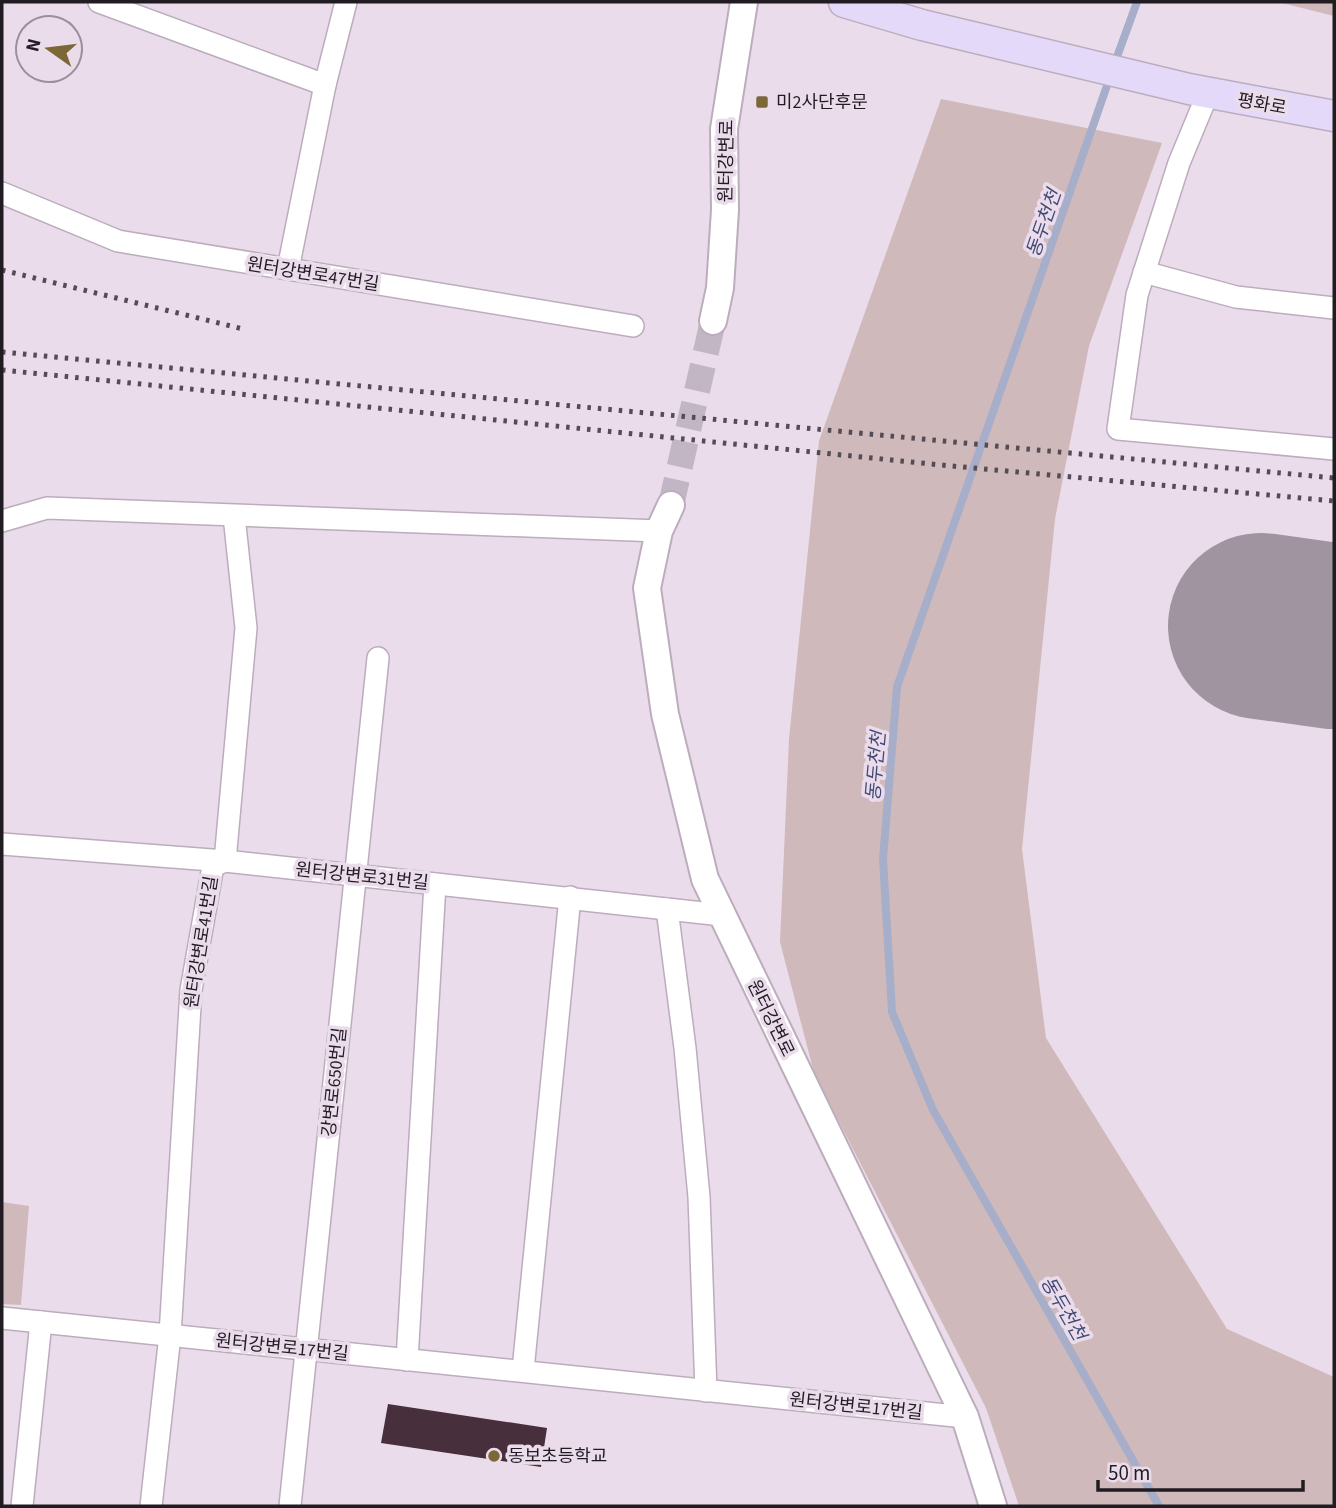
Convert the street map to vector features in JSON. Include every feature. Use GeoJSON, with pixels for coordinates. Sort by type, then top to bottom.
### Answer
{"type":"FeatureCollection","features":[{"type":"Feature","properties":{"kind":"main road","name":"평화로"},"geometry":{"type":"LineString","coordinates":[[844,2],[962,36],[1198,91],[1334,116]]}},
{"type":"Feature","properties":{"kind":"street"},"geometry":{"type":"LineString","coordinates":[[99,2],[325,85]]}},
{"type":"Feature","properties":{"kind":"street"},"geometry":{"type":"LineString","coordinates":[[288,270],[325,85],[346,2]]}},
{"type":"Feature","properties":{"kind":"street","name":"원터강변로"},"geometry":{"type":"LineString","coordinates":[[713,321],[720,288],[724,223],[724,129],[744,2]]}},
{"type":"Feature","properties":{"kind":"street"},"geometry":{"type":"LineString","coordinates":[[1198,91],[1137,296],[1118,429],[1334,449]]}},
{"type":"Feature","properties":{"kind":"street","name":"원터강변로47번길"},"geometry":{"type":"LineString","coordinates":[[2,193],[118,241],[633,326]]}},
{"type":"Feature","properties":{"kind":"street"},"geometry":{"type":"LineString","coordinates":[[1144,272],[1236,297],[1334,308]]}},
{"type":"Feature","properties":{"kind":"street","name":"원터강변로"},"geometry":{"type":"LineString","coordinates":[[671,505],[659,531],[647,588],[665,714],[705,879],[965,1417],[993,1506]]}},
{"type":"Feature","properties":{"kind":"street"},"geometry":{"type":"LineString","coordinates":[[2,521],[47,508],[659,531]]}},
{"type":"Feature","properties":{"kind":"street","name":"원터강변로41번길"},"geometry":{"type":"LineString","coordinates":[[170,1335],[191,990],[213,866],[225,861],[246,628],[234,516]]}},
{"type":"Feature","properties":{"kind":"street","name":"강변로650번길"},"geometry":{"type":"LineString","coordinates":[[290,1506],[378,658]]}},
{"type":"Feature","properties":{"kind":"street","name":"원터강변로31번길"},"geometry":{"type":"LineString","coordinates":[[2,844],[225,861],[722,915]]}},
{"type":"Feature","properties":{"kind":"street"},"geometry":{"type":"LineString","coordinates":[[407,1360],[435,884]]}},
{"type":"Feature","properties":{"kind":"street"},"geometry":{"type":"LineString","coordinates":[[523,1370],[570,897]]}},
{"type":"Feature","properties":{"kind":"street"},"geometry":{"type":"LineString","coordinates":[[667,909],[685,1048],[699,1197],[706,1391]]}},
{"type":"Feature","properties":{"kind":"street","name":"원터강변로17번길"},"geometry":{"type":"LineString","coordinates":[[2,1318],[965,1417]]}},
{"type":"Feature","properties":{"kind":"street"},"geometry":{"type":"LineString","coordinates":[[22,1506],[41,1322]]}},
{"type":"Feature","properties":{"kind":"street"},"geometry":{"type":"LineString","coordinates":[[151,1506],[170,1335]]}},
{"type":"Feature","properties":{"kind":"shaded area"},"geometry":{"type":"Polygon","coordinates":[[[1278,2],[1334,2],[1334,16],[1278,2]]]}},
{"type":"Feature","properties":{"kind":"shaded area"},"geometry":{"type":"Polygon","coordinates":[[[941,99],[1162,143],[1089,346],[1055,519],[1022,849],[1046,1038],[1227,1329],[1334,1377],[1334,1506],[1019,1506],[986,1408],[814,1073],[780,942],[789,739],[819,441],[941,99]]]}},
{"type":"Feature","properties":{"kind":"shaded area"},"geometry":{"type":"Polygon","coordinates":[[[2,1202],[29,1206],[21,1305],[2,1304],[2,1202]]]}},
{"type":"Feature","properties":{"kind":"building"},"geometry":{"type":"Polygon","coordinates":[[[388,1404],[547,1428],[541,1467],[381,1443],[388,1404]]]}},
{"type":"Feature","properties":{"kind":"waterway","name":"동두천천"},"geometry":{"type":"LineString","coordinates":[[1114,65],[1137,2]]}},
{"type":"Feature","properties":{"kind":"waterway","name":"동두천천"},"geometry":{"type":"LineString","coordinates":[[1110,77],[897,687],[883,859],[892,1012],[933,1110],[1159,1506]]}},
{"type":"Feature","properties":{"kind":"runway"},"geometry":{"type":"LineString","coordinates":[[1261,626],[1334,636]]}},
{"type":"Feature","properties":{"kind":"tunnel"},"geometry":{"type":"LineString","coordinates":[[671,505],[713,321]]}},
{"type":"Feature","properties":{"kind":"railway"},"geometry":{"type":"LineString","coordinates":[[2,270],[243,329]]}},
{"type":"Feature","properties":{"kind":"railway"},"geometry":{"type":"LineString","coordinates":[[2,352],[1334,478]]}},
{"type":"Feature","properties":{"kind":"railway"},"geometry":{"type":"LineString","coordinates":[[2,370],[941,465],[1334,501]]}},
{"type":"Feature","properties":{"kind":"place","name":"미2사단후문"},"geometry":{"type":"Point","coordinates":[762,102]}},
{"type":"Feature","properties":{"kind":"place","name":"동보초등학교"},"geometry":{"type":"Point","coordinates":[494,1456]}}]}
